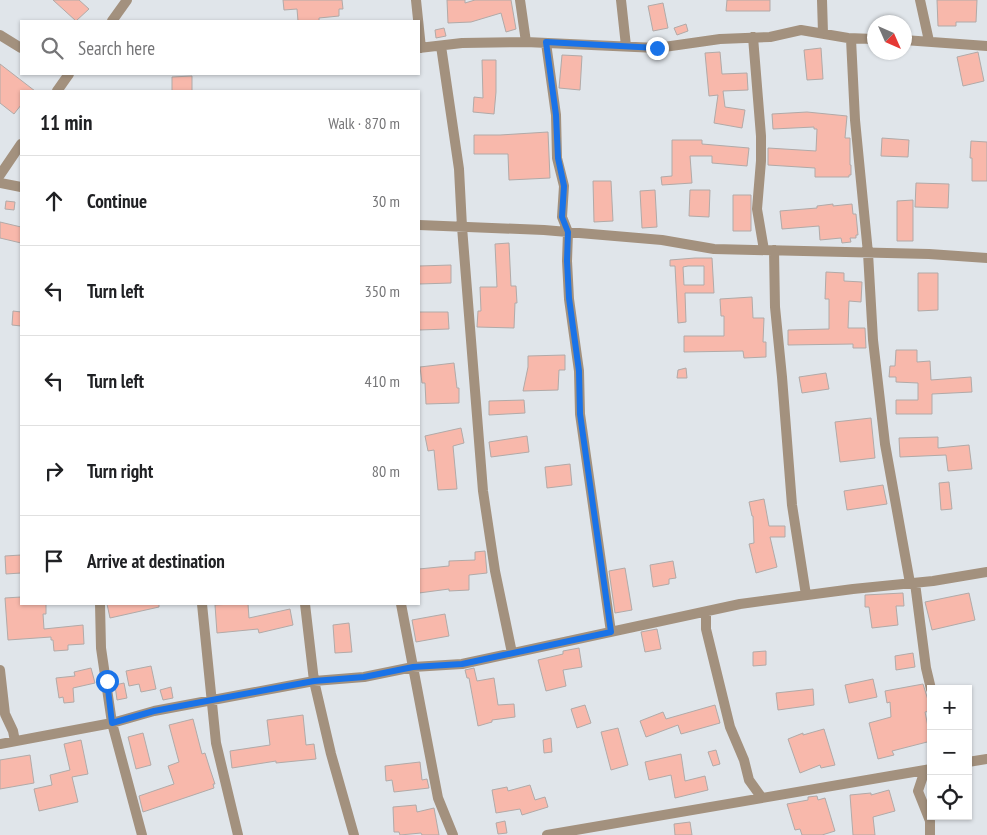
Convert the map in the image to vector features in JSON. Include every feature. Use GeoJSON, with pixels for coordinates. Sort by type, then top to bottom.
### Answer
{"type":"FeatureCollection","features":[{"type":"Feature","properties":{"kind":"street"},"geometry":{"type":"LineString","coordinates":[[113,20],[127,0]]}},
{"type":"Feature","properties":{"kind":"street"},"geometry":{"type":"LineString","coordinates":[[416,0],[418,20]]}},
{"type":"Feature","properties":{"kind":"street"},"geometry":{"type":"LineString","coordinates":[[520,0],[526,42]]}},
{"type":"Feature","properties":{"kind":"street"},"geometry":{"type":"LineString","coordinates":[[621,0],[626,46]]}},
{"type":"Feature","properties":{"kind":"street"},"geometry":{"type":"LineString","coordinates":[[822,0],[823,33]]}},
{"type":"Feature","properties":{"kind":"street"},"geometry":{"type":"LineString","coordinates":[[920,0],[929,42]]}},
{"type":"Feature","properties":{"kind":"street"},"geometry":{"type":"LineString","coordinates":[[420,48],[462,43],[526,42],[657,48],[720,39],[770,36],[801,30],[851,39],[867,39]]}},
{"type":"Feature","properties":{"kind":"street"},"geometry":{"type":"LineString","coordinates":[[0,36],[20,47]]}},
{"type":"Feature","properties":{"kind":"street"},"geometry":{"type":"LineString","coordinates":[[753,37],[761,152],[757,209],[769,250],[782,377],[792,505],[806,595]]}},
{"type":"Feature","properties":{"kind":"street"},"geometry":{"type":"LineString","coordinates":[[851,39],[855,120],[868,253],[873,340],[885,444],[913,583],[930,685]]}},
{"type":"Feature","properties":{"kind":"street"},"geometry":{"type":"LineString","coordinates":[[912,41],[987,46]]}},
{"type":"Feature","properties":{"kind":"street"},"geometry":{"type":"LineString","coordinates":[[546,42],[556,115],[558,158],[564,186],[562,217],[568,232],[569,298],[579,371],[580,414],[611,632]]}},
{"type":"Feature","properties":{"kind":"street"},"geometry":{"type":"LineString","coordinates":[[441,46],[460,169],[462,227],[483,491],[495,571],[512,653]]}},
{"type":"Feature","properties":{"kind":"street"},"geometry":{"type":"LineString","coordinates":[[58,90],[66,75]]}},
{"type":"Feature","properties":{"kind":"street"},"geometry":{"type":"LineString","coordinates":[[0,175],[20,145]]}},
{"type":"Feature","properties":{"kind":"street"},"geometry":{"type":"LineString","coordinates":[[0,183],[20,187]]}},
{"type":"Feature","properties":{"kind":"street"},"geometry":{"type":"LineString","coordinates":[[420,225],[568,232],[662,240],[714,249],[929,254],[987,258]]}},
{"type":"Feature","properties":{"kind":"street"},"geometry":{"type":"LineString","coordinates":[[0,744],[112,723],[154,711],[314,681],[364,677],[413,667],[462,664],[740,604],[987,572]]}},
{"type":"Feature","properties":{"kind":"street"},"geometry":{"type":"LineString","coordinates":[[100,605],[101,648],[112,723],[142,835]]}},
{"type":"Feature","properties":{"kind":"street"},"geometry":{"type":"LineString","coordinates":[[202,605],[216,743],[238,835]]}},
{"type":"Feature","properties":{"kind":"street"},"geometry":{"type":"LineString","coordinates":[[305,605],[314,681],[330,754],[354,835]]}},
{"type":"Feature","properties":{"kind":"street"},"geometry":{"type":"LineString","coordinates":[[401,605],[438,798],[453,835]]}},
{"type":"Feature","properties":{"kind":"street"},"geometry":{"type":"LineString","coordinates":[[706,612],[706,629],[730,727],[744,760],[749,780],[762,798]]}},
{"type":"Feature","properties":{"kind":"street"},"geometry":{"type":"LineString","coordinates":[[0,670],[5,714],[13,731],[15,741]]}},
{"type":"Feature","properties":{"kind":"street"},"geometry":{"type":"LineString","coordinates":[[972,761],[987,759]]}},
{"type":"Feature","properties":{"kind":"street"},"geometry":{"type":"LineString","coordinates":[[547,835],[927,769]]}},
{"type":"Feature","properties":{"kind":"street"},"geometry":{"type":"LineString","coordinates":[[927,771],[918,791],[930,821],[930,835]]}},
{"type":"Feature","properties":{"kind":"building"},"geometry":{"type":"Polygon","coordinates":[[[53,0],[79,0],[89,9],[75,20],[53,0]]]}},
{"type":"Feature","properties":{"kind":"building"},"geometry":{"type":"Polygon","coordinates":[[[283,0],[342,0],[343,9],[339,9],[339,16],[319,18],[319,20],[298,20],[297,9],[284,10],[283,0]]]}},
{"type":"Feature","properties":{"kind":"building"},"geometry":{"type":"Polygon","coordinates":[[[447,0],[465,0],[465,3],[475,0],[511,0],[516,29],[506,32],[501,13],[471,22],[448,23],[447,0]]]}},
{"type":"Feature","properties":{"kind":"building"},"geometry":{"type":"Polygon","coordinates":[[[727,0],[770,0],[770,11],[726,11],[727,0]]]}},
{"type":"Feature","properties":{"kind":"building"},"geometry":{"type":"Polygon","coordinates":[[[937,0],[977,0],[976,22],[956,22],[956,26],[938,26],[937,0]]]}},
{"type":"Feature","properties":{"kind":"building"},"geometry":{"type":"Polygon","coordinates":[[[663,3],[668,28],[653,31],[648,6],[663,3]]]}},
{"type":"Feature","properties":{"kind":"building"},"geometry":{"type":"Polygon","coordinates":[[[686,24],[688,31],[677,35],[674,28],[686,24]]]}},
{"type":"Feature","properties":{"kind":"building"},"geometry":{"type":"Polygon","coordinates":[[[444,28],[446,36],[436,38],[435,30],[444,28]]]}},
{"type":"Feature","properties":{"kind":"building"},"geometry":{"type":"Polygon","coordinates":[[[821,48],[823,79],[807,80],[804,50],[821,48]]]}},
{"type":"Feature","properties":{"kind":"building"},"geometry":{"type":"Polygon","coordinates":[[[720,52],[722,74],[747,73],[748,90],[723,91],[725,107],[745,110],[742,128],[714,123],[718,95],[709,96],[705,53],[720,52]]]}},
{"type":"Feature","properties":{"kind":"building"},"geometry":{"type":"Polygon","coordinates":[[[978,52],[984,81],[963,86],[957,57],[978,52]]]}},
{"type":"Feature","properties":{"kind":"building"},"geometry":{"type":"Polygon","coordinates":[[[562,55],[582,56],[580,90],[559,88],[562,55]]]}},
{"type":"Feature","properties":{"kind":"building"},"geometry":{"type":"Polygon","coordinates":[[[482,60],[496,60],[494,114],[473,112],[474,97],[483,98],[482,60]]]}},
{"type":"Feature","properties":{"kind":"building"},"geometry":{"type":"Polygon","coordinates":[[[0,64],[34,90],[20,90],[20,106],[14,114],[0,103],[0,64]]]}},
{"type":"Feature","properties":{"kind":"building"},"geometry":{"type":"Polygon","coordinates":[[[192,76],[192,90],[172,90],[172,77],[192,76]]]}},
{"type":"Feature","properties":{"kind":"building"},"geometry":{"type":"Polygon","coordinates":[[[807,112],[847,116],[845,138],[850,138],[851,175],[849,177],[815,177],[815,168],[768,165],[768,148],[816,151],[817,129],[814,129],[814,127],[773,129],[772,114],[807,112]]]}},
{"type":"Feature","properties":{"kind":"building"},"geometry":{"type":"Polygon","coordinates":[[[548,132],[550,178],[509,180],[508,154],[474,154],[474,135],[548,132]]]}},
{"type":"Feature","properties":{"kind":"building"},"geometry":{"type":"Polygon","coordinates":[[[882,138],[909,140],[908,157],[881,156],[882,138]]]}},
{"type":"Feature","properties":{"kind":"building"},"geometry":{"type":"Polygon","coordinates":[[[672,140],[702,140],[702,144],[749,148],[747,166],[712,163],[712,156],[690,156],[692,183],[662,185],[661,177],[672,176],[672,140]]]}},
{"type":"Feature","properties":{"kind":"building"},"geometry":{"type":"Polygon","coordinates":[[[971,141],[987,142],[987,181],[972,181],[971,141]]]}},
{"type":"Feature","properties":{"kind":"building"},"geometry":{"type":"Polygon","coordinates":[[[593,181],[611,181],[613,221],[594,222],[593,181]]]}},
{"type":"Feature","properties":{"kind":"building"},"geometry":{"type":"Polygon","coordinates":[[[916,183],[949,184],[948,208],[915,207],[916,183]]]}},
{"type":"Feature","properties":{"kind":"building"},"geometry":{"type":"Polygon","coordinates":[[[655,190],[657,227],[642,228],[640,191],[655,190]]]}},
{"type":"Feature","properties":{"kind":"building"},"geometry":{"type":"Polygon","coordinates":[[[690,190],[710,190],[709,217],[689,216],[690,190]]]}},
{"type":"Feature","properties":{"kind":"building"},"geometry":{"type":"Polygon","coordinates":[[[733,195],[751,195],[751,231],[733,231],[733,195]]]}},
{"type":"Feature","properties":{"kind":"building"},"geometry":{"type":"Polygon","coordinates":[[[913,200],[913,241],[897,241],[897,201],[913,200]]]}},
{"type":"Feature","properties":{"kind":"building"},"geometry":{"type":"Polygon","coordinates":[[[6,201],[15,202],[14,210],[5,209],[6,201]]]}},
{"type":"Feature","properties":{"kind":"building"},"geometry":{"type":"Polygon","coordinates":[[[833,204],[833,206],[852,204],[853,214],[856,214],[858,235],[856,235],[856,238],[850,238],[851,242],[842,243],[841,238],[820,240],[819,226],[782,229],[780,211],[817,208],[817,206],[833,204]]]}},
{"type":"Feature","properties":{"kind":"building"},"geometry":{"type":"Polygon","coordinates":[[[0,222],[20,227],[20,243],[0,238],[0,222]]]}},
{"type":"Feature","properties":{"kind":"building"},"geometry":{"type":"Polygon","coordinates":[[[509,243],[511,286],[516,286],[517,303],[515,303],[514,328],[477,327],[478,311],[481,311],[480,287],[497,287],[495,244],[509,243]]]}},
{"type":"Feature","properties":{"kind":"building"},"geometry":{"type":"Polygon","coordinates":[[[712,258],[714,293],[685,293],[686,322],[678,323],[675,266],[670,266],[670,260],[712,258]],[[704,266],[683,267],[684,285],[704,285],[704,266]]]}},
{"type":"Feature","properties":{"kind":"building"},"geometry":{"type":"Polygon","coordinates":[[[451,265],[451,283],[420,284],[420,266],[451,265]]]}},
{"type":"Feature","properties":{"kind":"building"},"geometry":{"type":"Polygon","coordinates":[[[826,272],[844,273],[844,281],[862,282],[861,302],[849,301],[848,328],[865,328],[866,348],[853,348],[853,344],[788,345],[788,330],[829,329],[829,299],[825,299],[826,272]]]}},
{"type":"Feature","properties":{"kind":"building"},"geometry":{"type":"Polygon","coordinates":[[[918,273],[938,273],[938,310],[918,311],[918,273]]]}},
{"type":"Feature","properties":{"kind":"building"},"geometry":{"type":"Polygon","coordinates":[[[752,297],[753,318],[764,318],[763,342],[766,342],[766,357],[744,358],[743,351],[684,352],[684,336],[724,336],[724,316],[721,316],[720,299],[752,297]]]}},
{"type":"Feature","properties":{"kind":"building"},"geometry":{"type":"Polygon","coordinates":[[[13,311],[20,312],[20,326],[12,325],[13,311]]]}},
{"type":"Feature","properties":{"kind":"building"},"geometry":{"type":"Polygon","coordinates":[[[420,312],[448,312],[449,329],[420,330],[420,312]]]}},
{"type":"Feature","properties":{"kind":"building"},"geometry":{"type":"Polygon","coordinates":[[[896,350],[917,350],[917,362],[930,361],[931,380],[971,377],[972,392],[932,394],[932,414],[896,414],[896,400],[918,400],[918,383],[896,382],[896,377],[889,377],[890,366],[895,366],[896,350]]]}},
{"type":"Feature","properties":{"kind":"building"},"geometry":{"type":"Polygon","coordinates":[[[565,355],[565,370],[559,370],[558,390],[523,391],[528,367],[528,356],[565,355]]]}},
{"type":"Feature","properties":{"kind":"building"},"geometry":{"type":"Polygon","coordinates":[[[454,363],[457,388],[459,388],[459,403],[426,404],[425,383],[422,383],[420,367],[454,363]]]}},
{"type":"Feature","properties":{"kind":"building"},"geometry":{"type":"Polygon","coordinates":[[[686,368],[687,378],[677,378],[678,370],[686,368]]]}},
{"type":"Feature","properties":{"kind":"building"},"geometry":{"type":"Polygon","coordinates":[[[826,373],[829,389],[802,393],[799,377],[826,373]]]}},
{"type":"Feature","properties":{"kind":"building"},"geometry":{"type":"Polygon","coordinates":[[[524,400],[525,413],[489,415],[489,401],[524,400]]]}},
{"type":"Feature","properties":{"kind":"building"},"geometry":{"type":"Polygon","coordinates":[[[871,418],[875,458],[840,462],[835,422],[871,418]]]}},
{"type":"Feature","properties":{"kind":"building"},"geometry":{"type":"Polygon","coordinates":[[[461,428],[464,443],[453,446],[457,489],[438,490],[434,450],[428,451],[425,436],[461,428]]]}},
{"type":"Feature","properties":{"kind":"building"},"geometry":{"type":"Polygon","coordinates":[[[527,436],[529,452],[491,457],[489,442],[527,436]]]}},
{"type":"Feature","properties":{"kind":"building"},"geometry":{"type":"Polygon","coordinates":[[[938,437],[938,448],[969,445],[972,469],[948,471],[946,455],[900,457],[899,438],[938,437]]]}},
{"type":"Feature","properties":{"kind":"building"},"geometry":{"type":"Polygon","coordinates":[[[570,464],[572,485],[547,488],[545,467],[570,464]]]}},
{"type":"Feature","properties":{"kind":"building"},"geometry":{"type":"Polygon","coordinates":[[[949,482],[952,509],[941,510],[939,483],[949,482]]]}},
{"type":"Feature","properties":{"kind":"building"},"geometry":{"type":"Polygon","coordinates":[[[883,485],[887,504],[847,510],[844,491],[883,485]]]}},
{"type":"Feature","properties":{"kind":"building"},"geometry":{"type":"Polygon","coordinates":[[[764,499],[769,526],[785,526],[785,537],[770,537],[777,567],[756,573],[749,544],[754,543],[753,516],[749,502],[764,499]]]}},
{"type":"Feature","properties":{"kind":"building"},"geometry":{"type":"Polygon","coordinates":[[[485,551],[487,573],[469,575],[469,590],[449,591],[449,589],[420,593],[420,569],[449,566],[449,561],[475,560],[475,552],[485,551]]]}},
{"type":"Feature","properties":{"kind":"building"},"geometry":{"type":"Polygon","coordinates":[[[20,555],[20,573],[6,574],[5,556],[20,555]]]}},
{"type":"Feature","properties":{"kind":"building"},"geometry":{"type":"Polygon","coordinates":[[[673,561],[676,578],[669,579],[669,584],[653,587],[650,565],[673,561]]]}},
{"type":"Feature","properties":{"kind":"building"},"geometry":{"type":"Polygon","coordinates":[[[625,568],[632,610],[615,613],[609,571],[625,568]]]}},
{"type":"Feature","properties":{"kind":"building"},"geometry":{"type":"Polygon","coordinates":[[[903,593],[904,606],[896,606],[898,625],[872,628],[869,607],[865,607],[865,595],[903,593]]]}},
{"type":"Feature","properties":{"kind":"building"},"geometry":{"type":"Polygon","coordinates":[[[969,593],[975,620],[932,630],[925,602],[969,593]]]}},
{"type":"Feature","properties":{"kind":"building"},"geometry":{"type":"Polygon","coordinates":[[[20,597],[20,605],[46,605],[46,614],[43,614],[44,629],[83,625],[84,644],[68,645],[68,650],[54,651],[51,637],[8,640],[5,598],[20,597]]]}},
{"type":"Feature","properties":{"kind":"building"},"geometry":{"type":"Polygon","coordinates":[[[107,605],[159,605],[159,607],[110,618],[107,605]]]}},
{"type":"Feature","properties":{"kind":"building"},"geometry":{"type":"Polygon","coordinates":[[[215,605],[248,605],[249,618],[290,609],[293,625],[259,633],[258,629],[217,633],[215,605]]]}},
{"type":"Feature","properties":{"kind":"building"},"geometry":{"type":"Polygon","coordinates":[[[445,614],[449,636],[416,642],[412,620],[445,614]]]}},
{"type":"Feature","properties":{"kind":"building"},"geometry":{"type":"Polygon","coordinates":[[[349,623],[352,652],[335,653],[333,625],[349,623]]]}},
{"type":"Feature","properties":{"kind":"building"},"geometry":{"type":"Polygon","coordinates":[[[657,629],[661,649],[645,652],[641,632],[657,629]]]}},
{"type":"Feature","properties":{"kind":"building"},"geometry":{"type":"Polygon","coordinates":[[[579,648],[582,667],[563,670],[566,686],[546,691],[538,660],[563,654],[563,651],[579,648]]]}},
{"type":"Feature","properties":{"kind":"building"},"geometry":{"type":"Polygon","coordinates":[[[766,651],[766,665],[753,666],[753,652],[766,651]]]}},
{"type":"Feature","properties":{"kind":"building"},"geometry":{"type":"Polygon","coordinates":[[[913,653],[915,667],[896,670],[895,656],[913,653]]]}},
{"type":"Feature","properties":{"kind":"building"},"geometry":{"type":"Polygon","coordinates":[[[151,666],[156,689],[141,692],[139,684],[129,686],[126,671],[151,666]]]}},
{"type":"Feature","properties":{"kind":"building"},"geometry":{"type":"Polygon","coordinates":[[[91,668],[95,683],[73,688],[74,702],[64,703],[63,697],[59,698],[56,678],[75,676],[74,672],[91,668]]]}},
{"type":"Feature","properties":{"kind":"building"},"geometry":{"type":"Polygon","coordinates":[[[474,668],[477,681],[494,678],[498,705],[514,704],[515,717],[492,720],[492,722],[478,726],[469,678],[467,678],[465,670],[474,668]]]}},
{"type":"Feature","properties":{"kind":"building"},"geometry":{"type":"Polygon","coordinates":[[[873,679],[877,697],[849,703],[845,685],[873,679]]]}},
{"type":"Feature","properties":{"kind":"building"},"geometry":{"type":"Polygon","coordinates":[[[124,683],[127,698],[117,700],[115,685],[124,683]]]}},
{"type":"Feature","properties":{"kind":"building"},"geometry":{"type":"Polygon","coordinates":[[[923,684],[927,697],[927,712],[925,712],[927,742],[892,751],[894,755],[878,759],[869,723],[891,717],[890,702],[887,703],[885,691],[923,684]]]}},
{"type":"Feature","properties":{"kind":"building"},"geometry":{"type":"Polygon","coordinates":[[[171,687],[173,698],[163,700],[160,690],[171,687]]]}},
{"type":"Feature","properties":{"kind":"building"},"geometry":{"type":"Polygon","coordinates":[[[813,689],[814,705],[778,710],[776,693],[813,689]]]}},
{"type":"Feature","properties":{"kind":"building"},"geometry":{"type":"Polygon","coordinates":[[[585,705],[591,723],[577,728],[571,709],[585,705]]]}},
{"type":"Feature","properties":{"kind":"building"},"geometry":{"type":"Polygon","coordinates":[[[715,705],[720,723],[681,734],[678,725],[646,737],[640,721],[663,712],[666,719],[715,705]]]}},
{"type":"Feature","properties":{"kind":"building"},"geometry":{"type":"Polygon","coordinates":[[[303,715],[306,745],[314,744],[316,759],[276,763],[276,761],[232,768],[230,751],[270,745],[267,720],[303,715]]]}},
{"type":"Feature","properties":{"kind":"building"},"geometry":{"type":"Polygon","coordinates":[[[193,719],[202,754],[205,753],[215,784],[213,784],[214,788],[143,812],[139,796],[174,784],[168,766],[179,762],[169,725],[193,719]]]}},
{"type":"Feature","properties":{"kind":"building"},"geometry":{"type":"Polygon","coordinates":[[[618,728],[628,765],[611,770],[601,732],[618,728]]]}},
{"type":"Feature","properties":{"kind":"building"},"geometry":{"type":"Polygon","coordinates":[[[824,729],[835,765],[821,768],[820,765],[800,773],[788,739],[803,733],[803,735],[824,729]]]}},
{"type":"Feature","properties":{"kind":"building"},"geometry":{"type":"Polygon","coordinates":[[[143,733],[151,765],[136,769],[128,737],[143,733]]]}},
{"type":"Feature","properties":{"kind":"building"},"geometry":{"type":"Polygon","coordinates":[[[551,738],[552,752],[544,753],[543,740],[551,738]]]}},
{"type":"Feature","properties":{"kind":"building"},"geometry":{"type":"Polygon","coordinates":[[[81,740],[88,774],[72,777],[78,802],[39,811],[34,789],[52,785],[50,775],[70,770],[64,744],[81,740]]]}},
{"type":"Feature","properties":{"kind":"building"},"geometry":{"type":"Polygon","coordinates":[[[716,750],[720,764],[713,766],[708,752],[716,750]]]}},
{"type":"Feature","properties":{"kind":"building"},"geometry":{"type":"Polygon","coordinates":[[[681,754],[685,781],[705,776],[708,790],[675,798],[671,775],[649,780],[645,762],[681,754]]]}},
{"type":"Feature","properties":{"kind":"building"},"geometry":{"type":"Polygon","coordinates":[[[30,755],[34,783],[0,789],[0,760],[30,755]]]}},
{"type":"Feature","properties":{"kind":"building"},"geometry":{"type":"Polygon","coordinates":[[[420,762],[422,780],[427,779],[429,788],[394,792],[392,780],[386,781],[385,766],[420,762]]]}},
{"type":"Feature","properties":{"kind":"building"},"geometry":{"type":"Polygon","coordinates":[[[530,785],[535,800],[545,797],[548,807],[522,815],[520,809],[496,813],[492,790],[507,787],[508,791],[530,785]]]}},
{"type":"Feature","properties":{"kind":"building"},"geometry":{"type":"Polygon","coordinates":[[[889,790],[895,811],[873,817],[875,835],[853,835],[850,795],[871,793],[871,795],[889,790]]]}},
{"type":"Feature","properties":{"kind":"building"},"geometry":{"type":"Polygon","coordinates":[[[817,796],[818,800],[825,798],[835,831],[822,835],[802,835],[800,829],[795,830],[787,804],[808,800],[808,797],[817,796]]]}},
{"type":"Feature","properties":{"kind":"building"},"geometry":{"type":"Polygon","coordinates":[[[416,805],[417,812],[434,808],[439,835],[422,835],[421,833],[400,835],[399,832],[394,832],[393,807],[416,805]]]}},
{"type":"Feature","properties":{"kind":"building"},"geometry":{"type":"Polygon","coordinates":[[[505,821],[507,833],[498,834],[496,823],[505,821]]]}},
{"type":"Feature","properties":{"kind":"building"},"geometry":{"type":"Polygon","coordinates":[[[690,822],[692,835],[675,835],[674,824],[690,822]]]}},
{"type":"Feature","properties":{"kind":"route"},"geometry":{"type":"LineString","coordinates":[[107,681],[112,723],[154,711],[314,681],[364,677],[413,667],[462,664],[611,632],[580,414],[579,371],[569,298],[568,232],[562,217],[564,186],[558,158],[556,115],[546,42],[657,48]]}}]}
